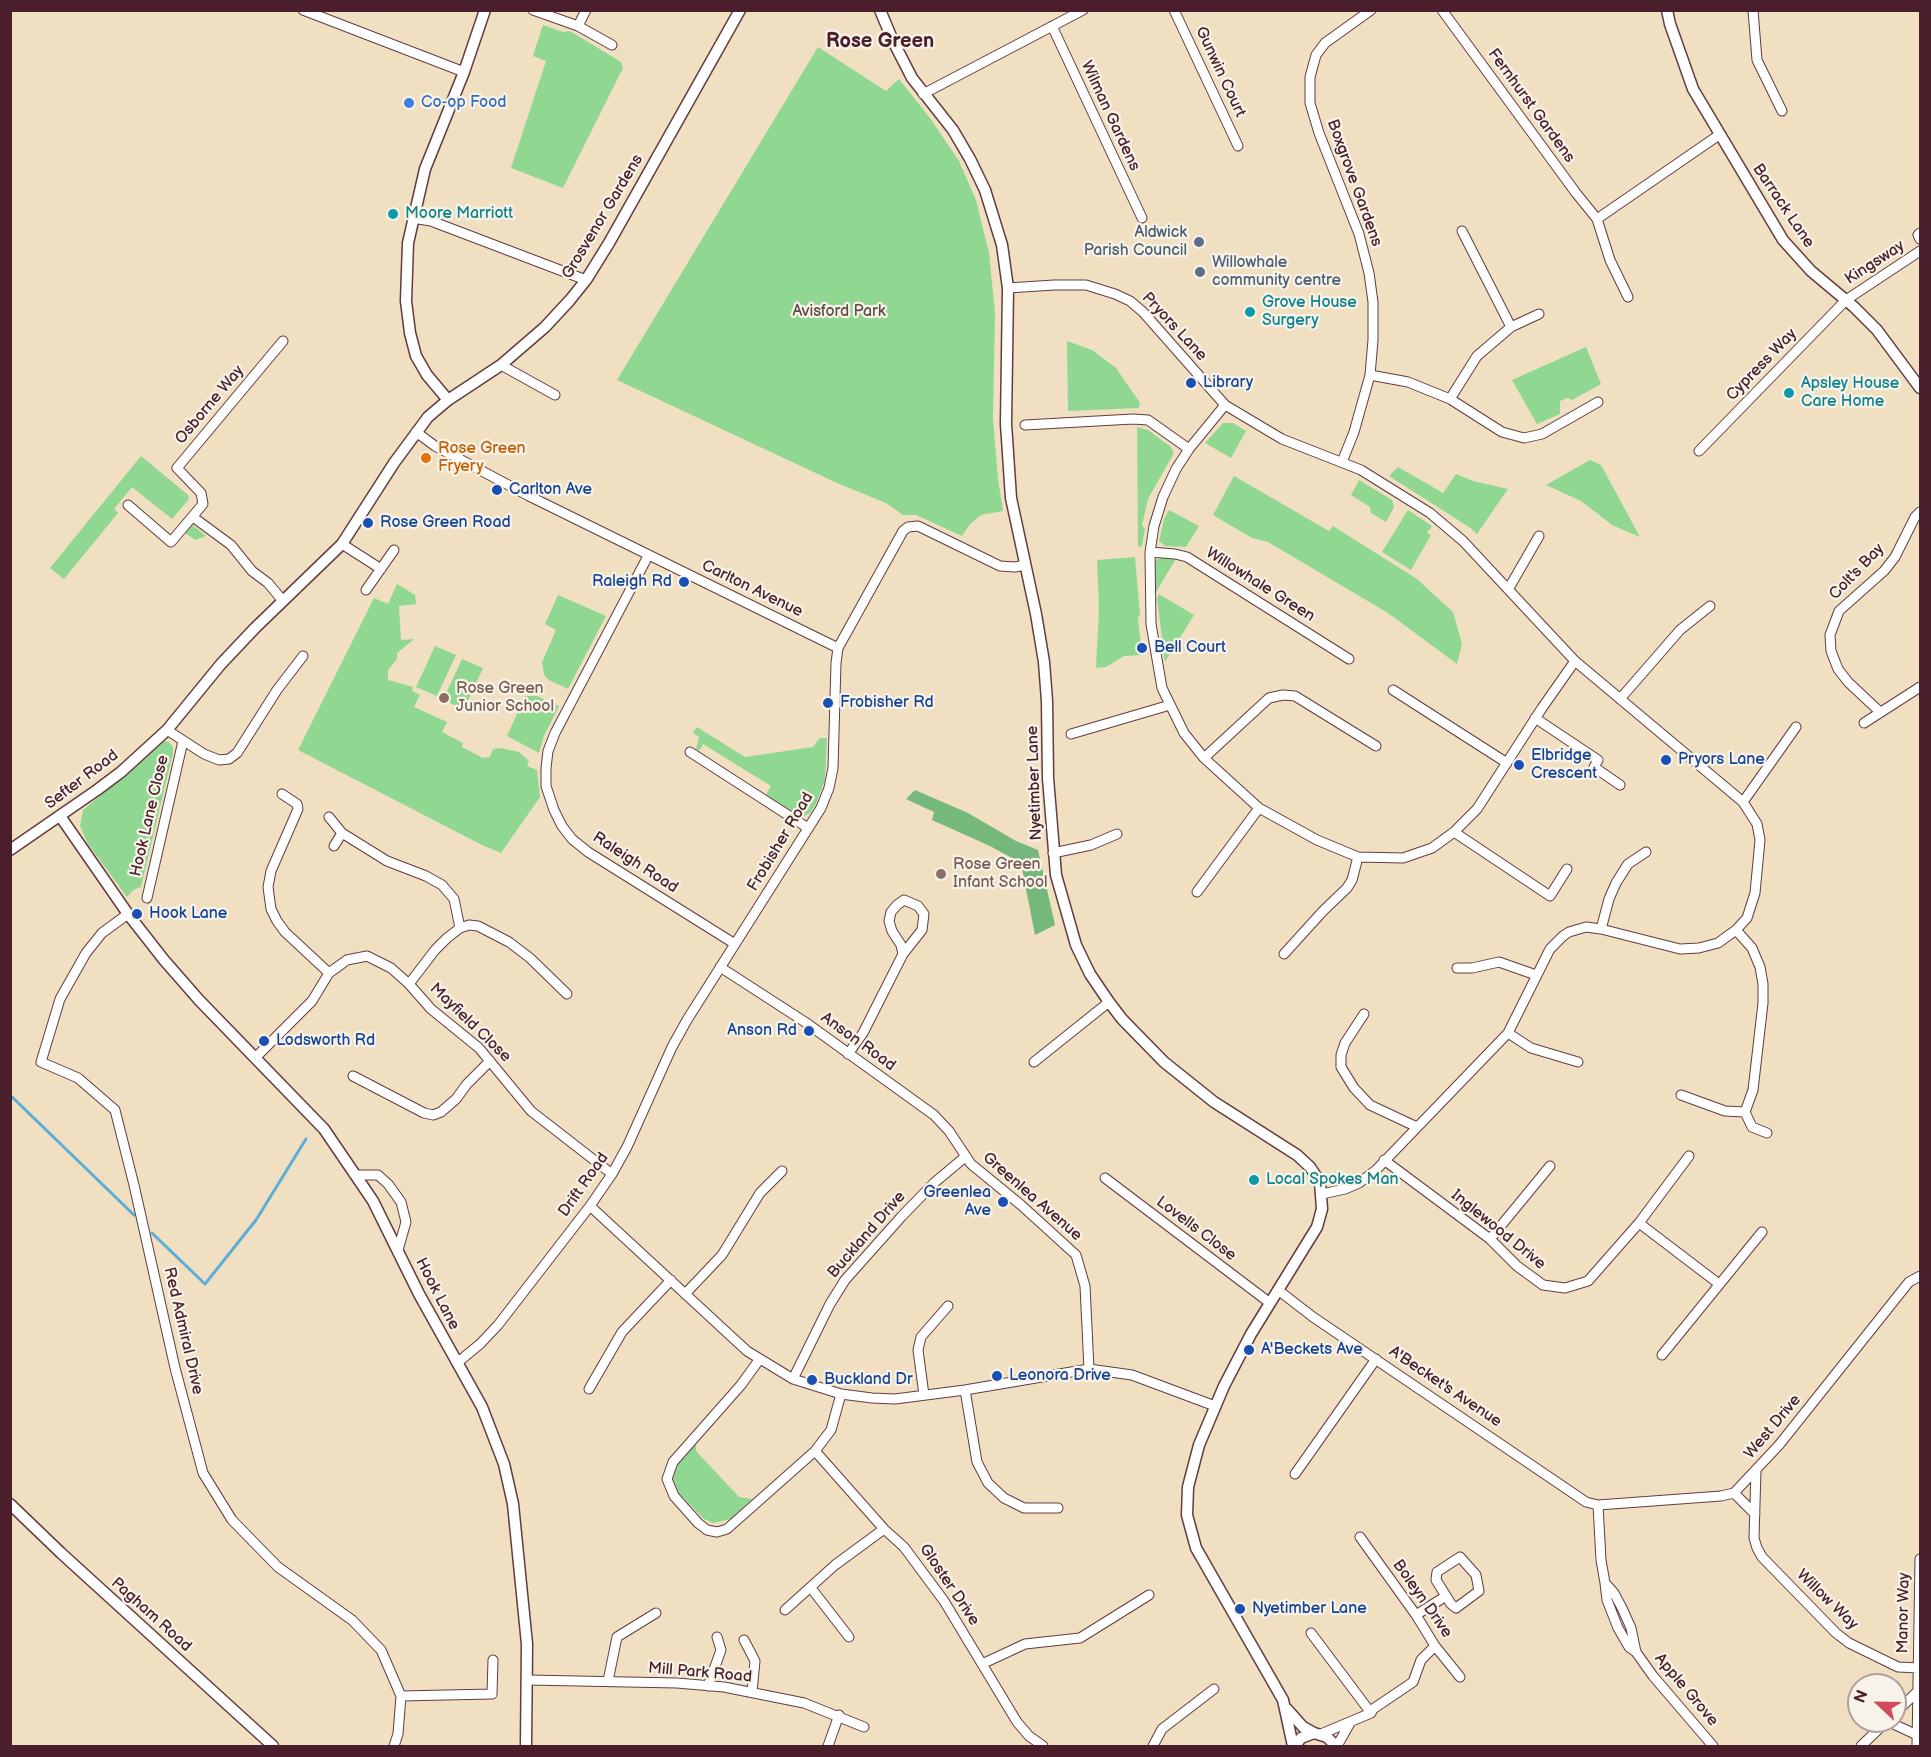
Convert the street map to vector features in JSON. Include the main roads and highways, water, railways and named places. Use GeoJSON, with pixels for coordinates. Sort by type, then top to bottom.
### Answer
{"type":"FeatureCollection","features":[{"type":"Feature","properties":{"kind":"waterway"},"geometry":{"type":"LineString","coordinates":[[10,1095],[134,1215]]}},
{"type":"Feature","properties":{"kind":"waterway"},"geometry":{"type":"LineString","coordinates":[[152,1233],[205,1284],[256,1220],[306,1139]]}},
{"type":"Feature","properties":{"kind":"place","name":"Co-op Food"},"geometry":{"type":"Point","coordinates":[409,103]}},
{"type":"Feature","properties":{"kind":"place","name":"Moore Marriott"},"geometry":{"type":"Point","coordinates":[393,214]}},
{"type":"Feature","properties":{"kind":"place","name":"Aldwick Parish Council"},"geometry":{"type":"Point","coordinates":[1199,242]}},
{"type":"Feature","properties":{"kind":"place","name":"Willowhale community centre"},"geometry":{"type":"Point","coordinates":[1200,272]}},
{"type":"Feature","properties":{"kind":"place","name":"Grove House Surgery"},"geometry":{"type":"Point","coordinates":[1250,312]}},
{"type":"Feature","properties":{"kind":"place","name":"Library"},"geometry":{"type":"Point","coordinates":[1191,383]}},
{"type":"Feature","properties":{"kind":"place","name":"Apsley House Care Home"},"geometry":{"type":"Point","coordinates":[1789,393]}},
{"type":"Feature","properties":{"kind":"place","name":"Rose Green Fryery"},"geometry":{"type":"Point","coordinates":[426,458]}},
{"type":"Feature","properties":{"kind":"place","name":"Carlton Ave"},"geometry":{"type":"Point","coordinates":[497,490]}},
{"type":"Feature","properties":{"kind":"place","name":"Rose Green Road"},"geometry":{"type":"Point","coordinates":[368,523]}},
{"type":"Feature","properties":{"kind":"place","name":"Raleigh Rd"},"geometry":{"type":"Point","coordinates":[684,582]}},
{"type":"Feature","properties":{"kind":"place","name":"Bell Court"},"geometry":{"type":"Point","coordinates":[1142,648]}},
{"type":"Feature","properties":{"kind":"place","name":"Rose Green Junior School"},"geometry":{"type":"Point","coordinates":[444,698]}},
{"type":"Feature","properties":{"kind":"place","name":"Frobisher Rd"},"geometry":{"type":"Point","coordinates":[828,703]}},
{"type":"Feature","properties":{"kind":"place","name":"Pryors Lane"},"geometry":{"type":"Point","coordinates":[1666,760]}},
{"type":"Feature","properties":{"kind":"place","name":"Elbridge Crescent"},"geometry":{"type":"Point","coordinates":[1519,765]}},
{"type":"Feature","properties":{"kind":"place","name":"Rose Green Infant School"},"geometry":{"type":"Point","coordinates":[941,874]}},
{"type":"Feature","properties":{"kind":"place","name":"Hook Lane"},"geometry":{"type":"Point","coordinates":[137,914]}},
{"type":"Feature","properties":{"kind":"place","name":"Anson Rd"},"geometry":{"type":"Point","coordinates":[809,1031]}},
{"type":"Feature","properties":{"kind":"place","name":"Lodsworth Rd"},"geometry":{"type":"Point","coordinates":[264,1041]}},
{"type":"Feature","properties":{"kind":"place","name":"Local Spokes Man"},"geometry":{"type":"Point","coordinates":[1254,1180]}},
{"type":"Feature","properties":{"kind":"place","name":"Greenlea Ave"},"geometry":{"type":"Point","coordinates":[1003,1202]}},
{"type":"Feature","properties":{"kind":"place","name":"A'Beckets Ave"},"geometry":{"type":"Point","coordinates":[1249,1350]}},
{"type":"Feature","properties":{"kind":"place","name":"Leonora Drive"},"geometry":{"type":"Point","coordinates":[997,1376]}},
{"type":"Feature","properties":{"kind":"place","name":"Buckland Dr"},"geometry":{"type":"Point","coordinates":[812,1380]}},
{"type":"Feature","properties":{"kind":"place","name":"Nyetimber Lane"},"geometry":{"type":"Point","coordinates":[1240,1609]}},
{"type":"Feature","properties":{"kind":"district","name":"Rose Green"},"geometry":{"type":"Point","coordinates":[880,42]}},
{"type":"Feature","properties":{"kind":"park label","name":"Avisford Park"},"geometry":{"type":"Point","coordinates":[839,312]}}]}
